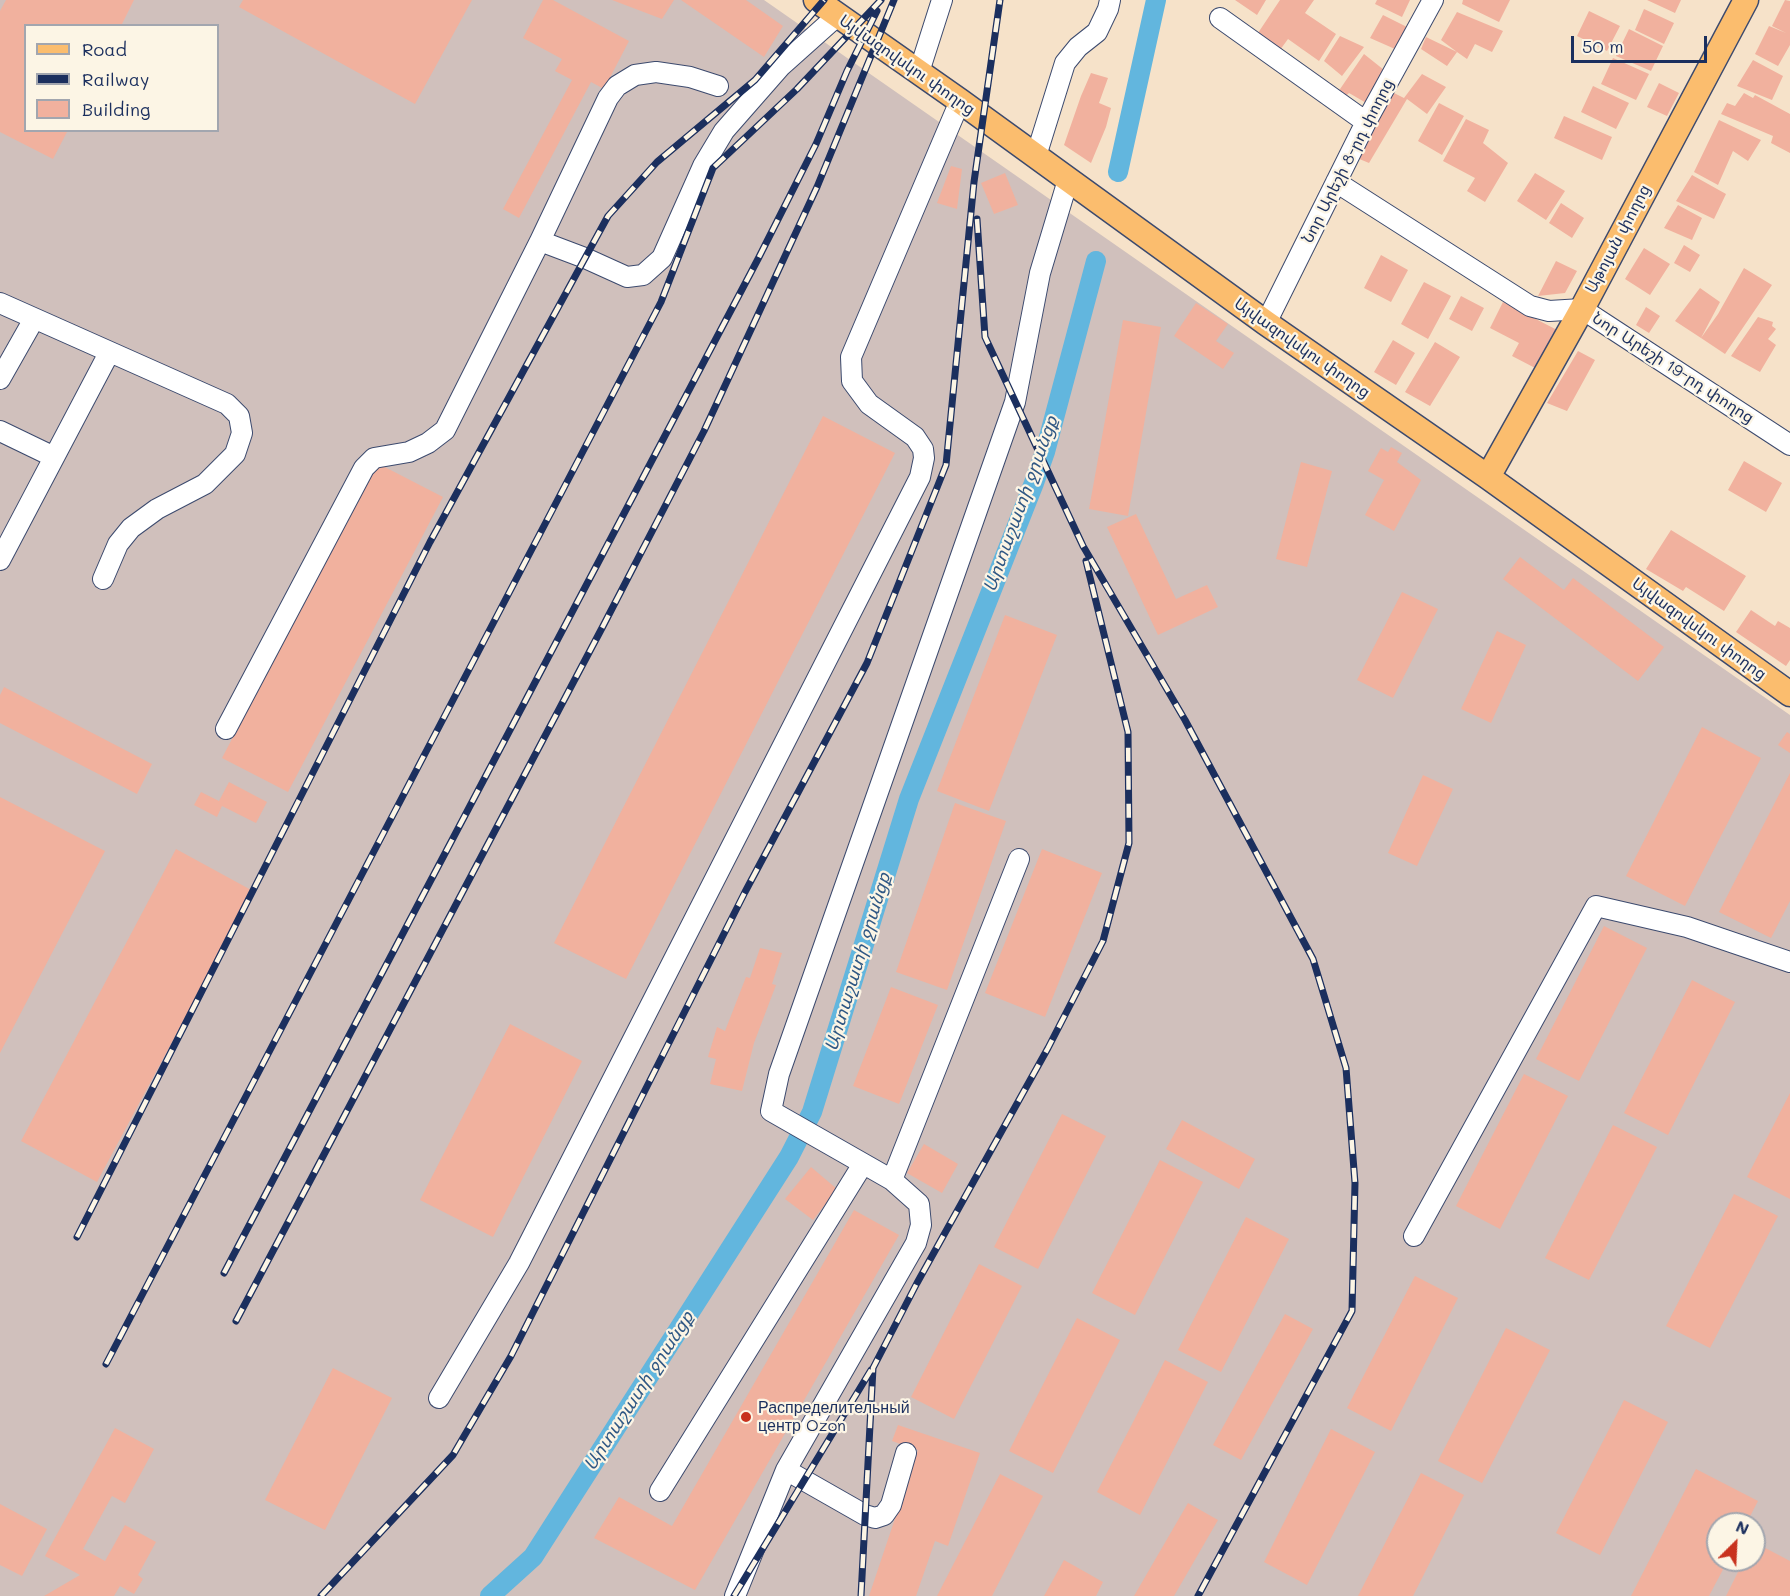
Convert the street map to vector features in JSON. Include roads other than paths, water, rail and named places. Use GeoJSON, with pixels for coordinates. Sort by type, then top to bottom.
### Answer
{"type":"FeatureCollection","features":[{"type":"Feature","properties":{"kind":"main road","name":"Այվազովսկու փողոց"},"geometry":{"type":"LineString","coordinates":[[816,0],[960,101],[1266,323],[1488,477],[1790,694]]}},
{"type":"Feature","properties":{"kind":"main road","name":"Աթոյան փողոց"},"geometry":{"type":"LineString","coordinates":[[1488,477],[1582,309],[1746,0]]}},
{"type":"Feature","properties":{"kind":"street"},"geometry":{"type":"LineString","coordinates":[[919,72],[942,0]]}},
{"type":"Feature","properties":{"kind":"street"},"geometry":{"type":"LineString","coordinates":[[1036,156],[1065,63],[1078,47],[1097,32],[1110,0]]}},
{"type":"Feature","properties":{"kind":"street","name":"Նոր Արեշի 8-րդ փողոց"},"geometry":{"type":"LineString","coordinates":[[1266,323],[1366,122],[1433,0]]}},
{"type":"Feature","properties":{"kind":"street"},"geometry":{"type":"LineString","coordinates":[[540,242],[585,258],[627,277],[643,275],[662,258],[703,166],[724,131],[781,66],[837,16]]}},
{"type":"Feature","properties":{"kind":"street"},"geometry":{"type":"LineString","coordinates":[[1220,18],[1366,122]]}},
{"type":"Feature","properties":{"kind":"street"},"geometry":{"type":"LineString","coordinates":[[226,729],[364,468],[374,458],[409,452],[428,443],[445,430],[617,86],[635,75],[656,72],[690,77],[718,86]]}},
{"type":"Feature","properties":{"kind":"street"},"geometry":{"type":"LineString","coordinates":[[439,1398],[519,1263],[920,477],[924,458],[923,449],[915,437],[869,404],[852,381],[851,357],[960,101]]}},
{"type":"Feature","properties":{"kind":"street"},"geometry":{"type":"LineString","coordinates":[[735,1596],[786,1470],[916,1243],[921,1226],[919,1204],[892,1180],[771,1111],[779,1074],[1015,402],[1040,273],[1068,180]]}},
{"type":"Feature","properties":{"kind":"street","name":"Նոր Արեշի 19-րդ փողոց"},"geometry":{"type":"LineString","coordinates":[[1336,182],[1530,306],[1549,311],[1582,309],[1788,438]]}},
{"type":"Feature","properties":{"kind":"street"},"geometry":{"type":"LineString","coordinates":[[0,303],[227,404],[239,416],[242,433],[235,454],[205,484],[157,509],[131,528],[118,544],[103,579]]}},
{"type":"Feature","properties":{"kind":"street"},"geometry":{"type":"LineString","coordinates":[[0,379],[34,318]]}},
{"type":"Feature","properties":{"kind":"street"},"geometry":{"type":"LineString","coordinates":[[0,560],[109,352]]}},
{"type":"Feature","properties":{"kind":"street"},"geometry":{"type":"LineString","coordinates":[[0,431],[54,457]]}},
{"type":"Feature","properties":{"kind":"street"},"geometry":{"type":"LineString","coordinates":[[892,1180],[1019,859]]}},
{"type":"Feature","properties":{"kind":"street"},"geometry":{"type":"LineString","coordinates":[[1414,1236],[1596,906],[1687,927],[1790,962]]}},
{"type":"Feature","properties":{"kind":"street"},"geometry":{"type":"LineString","coordinates":[[660,1491],[863,1164]]}},
{"type":"Feature","properties":{"kind":"street"},"geometry":{"type":"LineString","coordinates":[[786,1470],[865,1515],[875,1518],[884,1515],[891,1505],[906,1453]]}},
{"type":"Feature","properties":{"kind":"waterway","name":"Արտաշատի ջրանցք"},"geometry":{"type":"LineString","coordinates":[[1118,172],[1156,0]]}},
{"type":"Feature","properties":{"kind":"waterway","name":"Արտաշատի ջրանցք"},"geometry":{"type":"LineString","coordinates":[[490,1596],[533,1557],[789,1157],[812,1112],[909,799],[1045,452],[1096,261]]}},
{"type":"Feature","properties":{"kind":"railway"},"geometry":{"type":"LineString","coordinates":[[77,1237],[430,542],[608,216],[657,162],[755,80],[824,0]]}},
{"type":"Feature","properties":{"kind":"railway"},"geometry":{"type":"LineString","coordinates":[[106,1364],[661,302],[713,168],[797,89],[881,0]]}},
{"type":"Feature","properties":{"kind":"railway"},"geometry":{"type":"LineString","coordinates":[[236,1321],[704,431],[817,187],[894,0]]}},
{"type":"Feature","properties":{"kind":"railway"},"geometry":{"type":"LineString","coordinates":[[321,1596],[453,1455],[511,1356],[745,892],[867,663],[946,465],[974,182],[1000,0]]}},
{"type":"Feature","properties":{"kind":"railway"},"geometry":{"type":"LineString","coordinates":[[224,1273],[758,259],[816,144],[847,71],[877,11]]}},
{"type":"Feature","properties":{"kind":"railway"},"geometry":{"type":"LineString","coordinates":[[977,219],[985,337],[1083,546],[1185,720],[1313,959],[1346,1068],[1355,1183],[1352,1311],[1198,1596]]}},
{"type":"Feature","properties":{"kind":"railway"},"geometry":{"type":"LineString","coordinates":[[861,1596],[873,1368],[917,1283],[1048,1048],[1103,941],[1129,843],[1128,732],[1086,561]]}},
{"type":"Feature","properties":{"kind":"railway"},"geometry":{"type":"LineString","coordinates":[[734,1596],[871,1370]]}},
{"type":"Feature","properties":{"kind":"place","name":"Распределительный центр Ozon"},"geometry":{"type":"Point","coordinates":[746,1417]}}]}
